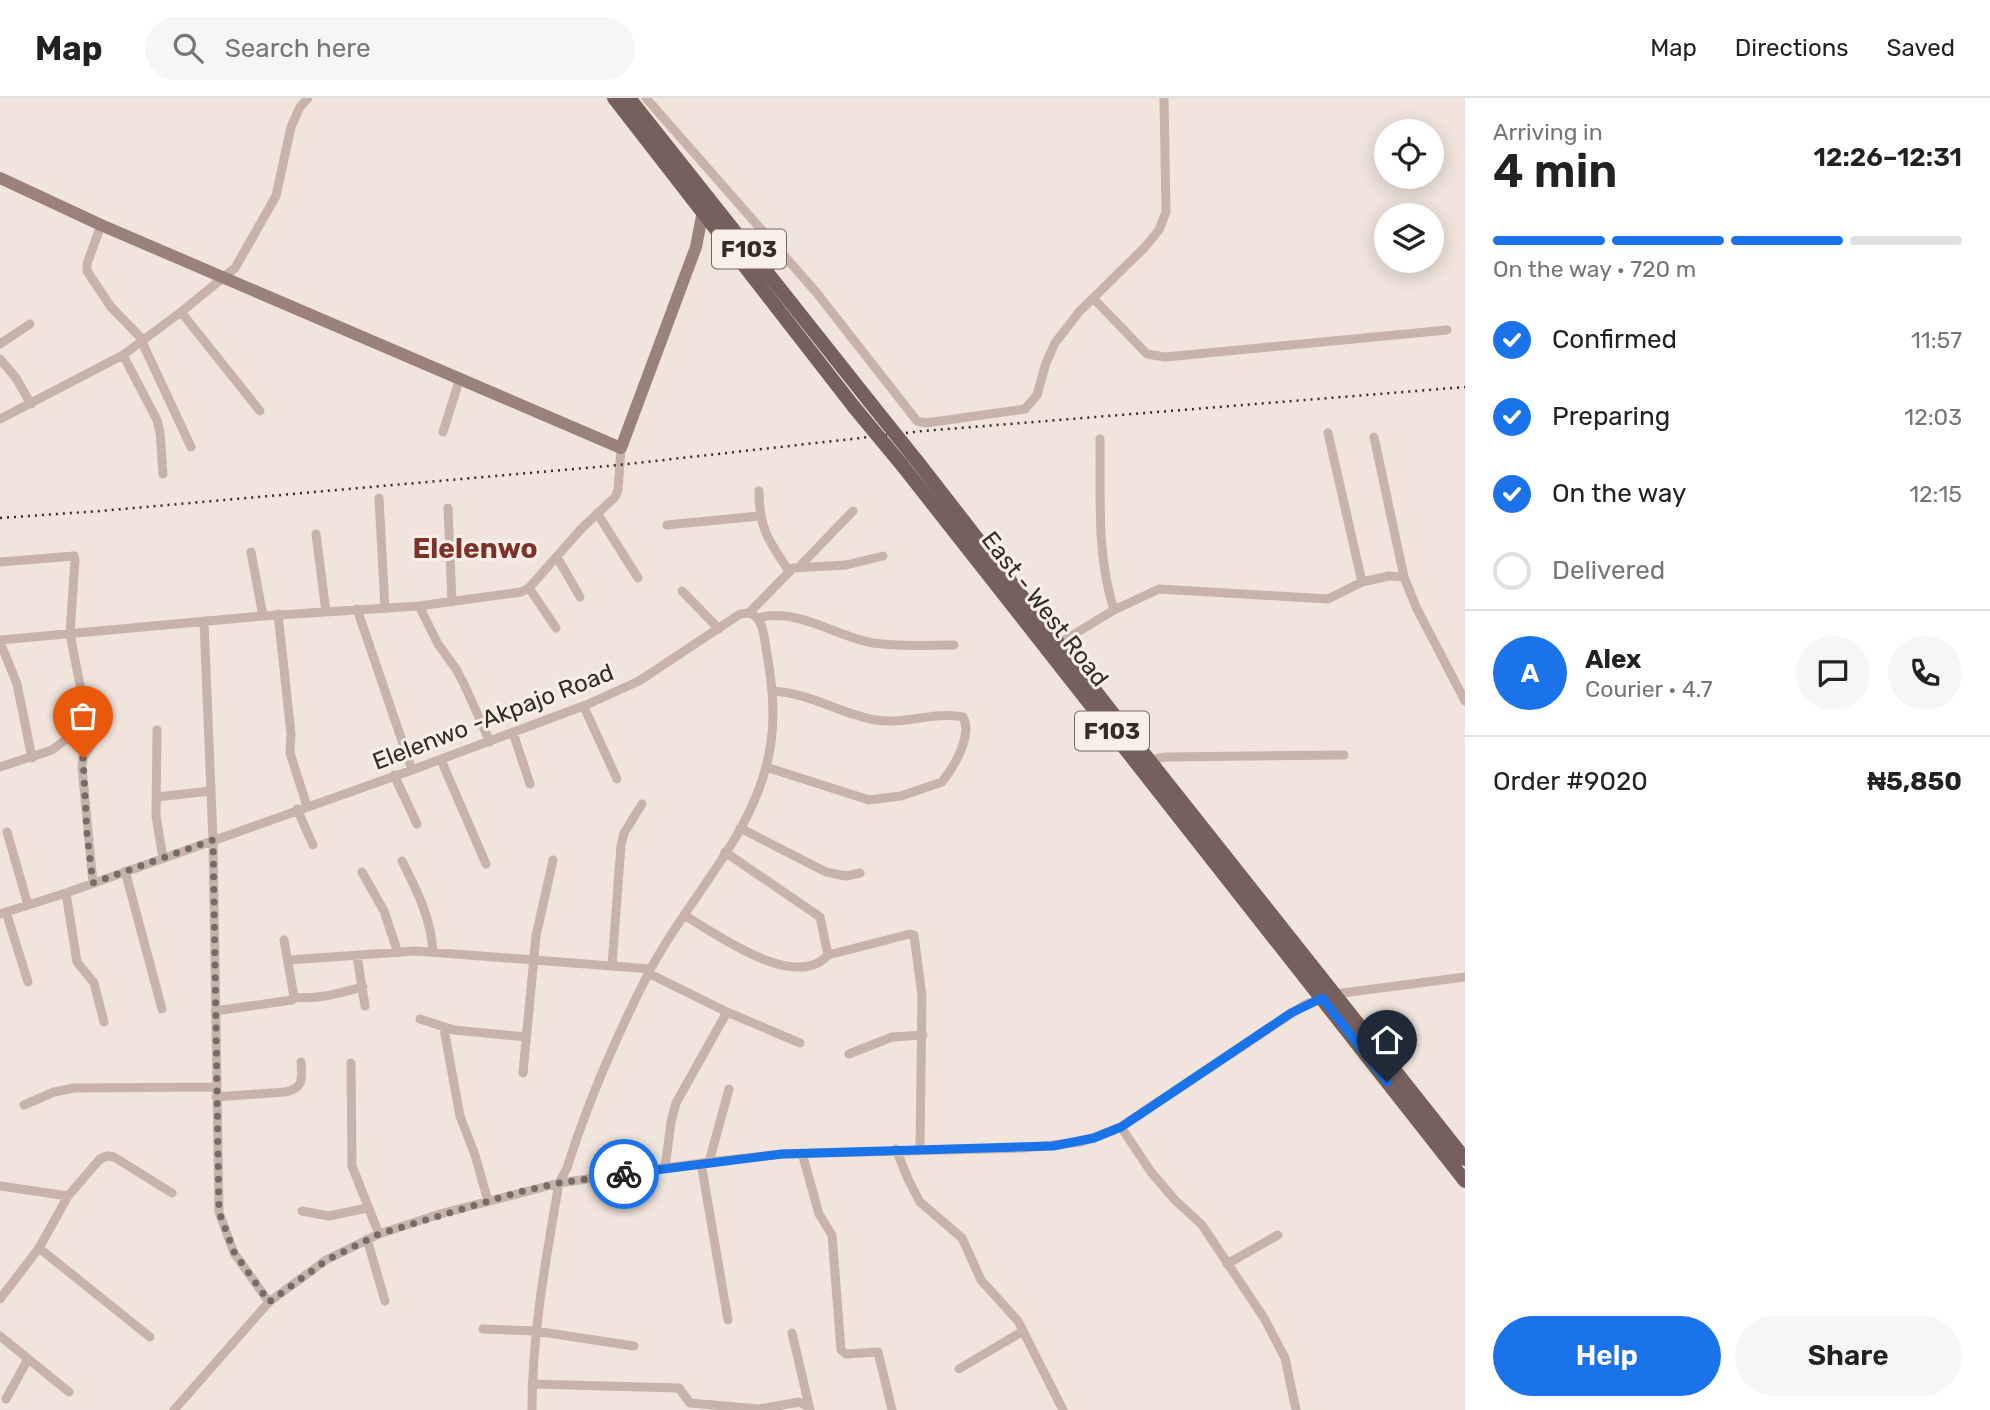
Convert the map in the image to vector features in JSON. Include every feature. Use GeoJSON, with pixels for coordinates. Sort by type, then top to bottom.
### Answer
{"type":"FeatureCollection","features":[{"type":"Feature","properties":{"kind":"main road","name":"East - West Road"},"geometry":{"type":"LineString","coordinates":[[614,98],[854,407],[1329,996],[1465,1159]]}},
{"type":"Feature","properties":{"kind":"main road","name":"East - West Road"},"geometry":{"type":"LineString","coordinates":[[630,98],[1149,760],[1329,996],[1465,1181]]}},
{"type":"Feature","properties":{"kind":"street"},"geometry":{"type":"LineString","coordinates":[[0,419],[123,355],[224,278],[242,258],[271,206],[279,185],[291,127],[300,107],[308,98]]}},
{"type":"Feature","properties":{"kind":"street"},"geometry":{"type":"LineString","coordinates":[[646,98],[816,292],[917,421],[926,423],[1025,409],[1037,395],[1055,343],[1079,312],[1159,230],[1166,212],[1164,98]]}},
{"type":"Feature","properties":{"kind":"street"},"geometry":{"type":"LineString","coordinates":[[0,178],[101,225],[621,448]]}},
{"type":"Feature","properties":{"kind":"street"},"geometry":{"type":"LineString","coordinates":[[32,758],[17,684],[0,641],[278,614],[419,606],[511,595],[529,588],[611,501],[618,490],[621,448],[696,247],[703,211]]}},
{"type":"Feature","properties":{"kind":"street"},"geometry":{"type":"LineString","coordinates":[[101,225],[87,271],[111,307],[143,342],[191,447]]}},
{"type":"Feature","properties":{"kind":"street"},"geometry":{"type":"LineString","coordinates":[[696,247],[721,234]]}},
{"type":"Feature","properties":{"kind":"street"},"geometry":{"type":"LineString","coordinates":[[1093,298],[1147,354],[1164,357],[1447,330]]}},
{"type":"Feature","properties":{"kind":"street"},"geometry":{"type":"LineString","coordinates":[[181,312],[260,411]]}},
{"type":"Feature","properties":{"kind":"street"},"geometry":{"type":"LineString","coordinates":[[0,344],[30,324]]}},
{"type":"Feature","properties":{"kind":"street"},"geometry":{"type":"LineString","coordinates":[[123,355],[157,420],[163,474]]}},
{"type":"Feature","properties":{"kind":"street"},"geometry":{"type":"LineString","coordinates":[[0,359],[16,378],[31,404]]}},
{"type":"Feature","properties":{"kind":"street"},"geometry":{"type":"LineString","coordinates":[[443,432],[460,378]]}},
{"type":"Feature","properties":{"kind":"street"},"geometry":{"type":"LineString","coordinates":[[1328,433],[1362,582]]}},
{"type":"Feature","properties":{"kind":"street"},"geometry":{"type":"LineString","coordinates":[[1374,437],[1404,577],[1417,609],[1465,701]]}},
{"type":"Feature","properties":{"kind":"street"},"geometry":{"type":"LineString","coordinates":[[1100,439],[1100,536],[1106,583],[1114,610]]}},
{"type":"Feature","properties":{"kind":"street"},"geometry":{"type":"LineString","coordinates":[[759,492],[759,516],[771,544],[789,571]]}},
{"type":"Feature","properties":{"kind":"street"},"geometry":{"type":"LineString","coordinates":[[379,498],[385,609]]}},
{"type":"Feature","properties":{"kind":"street"},"geometry":{"type":"LineString","coordinates":[[447,508],[452,602]]}},
{"type":"Feature","properties":{"kind":"street"},"geometry":{"type":"LineString","coordinates":[[799,567],[853,511]]}},
{"type":"Feature","properties":{"kind":"street"},"geometry":{"type":"LineString","coordinates":[[597,513],[638,578]]}},
{"type":"Feature","properties":{"kind":"street"},"geometry":{"type":"LineString","coordinates":[[667,525],[759,516]]}},
{"type":"Feature","properties":{"kind":"street"},"geometry":{"type":"LineString","coordinates":[[316,534],[326,612]]}},
{"type":"Feature","properties":{"kind":"street"},"geometry":{"type":"LineString","coordinates":[[251,552],[263,616]]}},
{"type":"Feature","properties":{"kind":"street"},"geometry":{"type":"LineString","coordinates":[[753,615],[789,571],[799,567],[846,565],[883,555]]}},
{"type":"Feature","properties":{"kind":"street"},"geometry":{"type":"LineString","coordinates":[[0,562],[74,556],[70,634],[82,695]]}},
{"type":"Feature","properties":{"kind":"street"},"geometry":{"type":"LineString","coordinates":[[557,557],[580,597]]}},
{"type":"Feature","properties":{"kind":"street"},"geometry":{"type":"LineString","coordinates":[[1058,643],[1114,610],[1159,589],[1328,600],[1362,582],[1389,576],[1404,577]]}},
{"type":"Feature","properties":{"kind":"street"},"geometry":{"type":"LineString","coordinates":[[529,588],[556,628]]}},
{"type":"Feature","properties":{"kind":"street"},"geometry":{"type":"LineString","coordinates":[[682,591],[719,629]]}},
{"type":"Feature","properties":{"kind":"street"},"geometry":{"type":"LineString","coordinates":[[419,606],[438,644],[456,668],[490,742]]}},
{"type":"Feature","properties":{"kind":"street"},"geometry":{"type":"LineString","coordinates":[[357,609],[412,770]]}},
{"type":"Feature","properties":{"kind":"street"},"geometry":{"type":"LineString","coordinates":[[278,614],[291,734],[290,753],[313,845]]}},
{"type":"Feature","properties":{"kind":"street","name":"Elelenwo -Akpajo Road"},"geometry":{"type":"LineString","coordinates":[[3,913],[66,893],[583,707],[639,681],[740,614],[753,615]]}},
{"type":"Feature","properties":{"kind":"street"},"geometry":{"type":"LineString","coordinates":[[753,615],[795,617],[875,643],[954,645]]}},
{"type":"Feature","properties":{"kind":"street"},"geometry":{"type":"LineString","coordinates":[[532,1410],[535,1331],[540,1288],[559,1183],[605,1065],[649,971],[740,828],[756,799],[766,767],[772,738],[772,691],[762,628],[753,615]]}},
{"type":"Feature","properties":{"kind":"street"},"geometry":{"type":"LineString","coordinates":[[205,621],[213,840],[219,1212],[234,1252],[269,1302]]}},
{"type":"Feature","properties":{"kind":"street"},"geometry":{"type":"LineString","coordinates":[[766,767],[869,800],[901,796],[942,782],[961,747],[966,727],[963,717],[948,715],[928,715],[903,721],[874,720],[802,694],[772,691]]}},
{"type":"Feature","properties":{"kind":"street"},"geometry":{"type":"LineString","coordinates":[[583,707],[617,779]]}},
{"type":"Feature","properties":{"kind":"street"},"geometry":{"type":"LineString","coordinates":[[157,730],[156,816],[163,858]]}},
{"type":"Feature","properties":{"kind":"street"},"geometry":{"type":"LineString","coordinates":[[513,733],[530,784]]}},
{"type":"Feature","properties":{"kind":"street"},"geometry":{"type":"LineString","coordinates":[[0,767],[52,750],[73,734]]}},
{"type":"Feature","properties":{"kind":"street"},"geometry":{"type":"LineString","coordinates":[[91,744],[83,758],[82,767],[93,883]]}},
{"type":"Feature","properties":{"kind":"street"},"geometry":{"type":"LineString","coordinates":[[1149,760],[1166,757],[1344,755]]}},
{"type":"Feature","properties":{"kind":"street"},"geometry":{"type":"LineString","coordinates":[[440,760],[486,864]]}},
{"type":"Feature","properties":{"kind":"street"},"geometry":{"type":"LineString","coordinates":[[394,775],[417,824]]}},
{"type":"Feature","properties":{"kind":"street"},"geometry":{"type":"LineString","coordinates":[[157,797],[210,791]]}},
{"type":"Feature","properties":{"kind":"street"},"geometry":{"type":"LineString","coordinates":[[612,965],[621,845],[627,827],[642,804]]}},
{"type":"Feature","properties":{"kind":"street"},"geometry":{"type":"LineString","coordinates":[[740,828],[826,872],[846,876],[860,873]]}},
{"type":"Feature","properties":{"kind":"street"},"geometry":{"type":"LineString","coordinates":[[7,832],[29,905]]}},
{"type":"Feature","properties":{"kind":"street"},"geometry":{"type":"LineString","coordinates":[[725,852],[820,917],[828,955]]}},
{"type":"Feature","properties":{"kind":"street"},"geometry":{"type":"LineString","coordinates":[[523,1073],[539,918],[553,860]]}},
{"type":"Feature","properties":{"kind":"street"},"geometry":{"type":"LineString","coordinates":[[402,861],[426,909],[433,952]]}},
{"type":"Feature","properties":{"kind":"street"},"geometry":{"type":"LineString","coordinates":[[125,871],[162,1009]]}},
{"type":"Feature","properties":{"kind":"street"},"geometry":{"type":"LineString","coordinates":[[362,872],[384,911],[398,953]]}},
{"type":"Feature","properties":{"kind":"street"},"geometry":{"type":"LineString","coordinates":[[66,893],[77,962],[94,983],[104,1022]]}},
{"type":"Feature","properties":{"kind":"street"},"geometry":{"type":"LineString","coordinates":[[3,913],[29,982]]}},
{"type":"Feature","properties":{"kind":"street"},"geometry":{"type":"LineString","coordinates":[[684,915],[734,946],[775,963],[813,967],[828,955],[914,935],[922,996],[920,1149]]}},
{"type":"Feature","properties":{"kind":"street"},"geometry":{"type":"LineString","coordinates":[[284,940],[294,997]]}},
{"type":"Feature","properties":{"kind":"street"},"geometry":{"type":"LineString","coordinates":[[289,960],[433,952],[612,965],[649,971],[727,1012],[800,1043]]}},
{"type":"Feature","properties":{"kind":"street"},"geometry":{"type":"LineString","coordinates":[[357,956],[365,1006]]}},
{"type":"Feature","properties":{"kind":"street"},"geometry":{"type":"LineString","coordinates":[[174,1410],[269,1302],[327,1260],[379,1234],[559,1183],[705,1162],[802,1153],[1053,1146],[1094,1138],[1121,1127],[1291,1013],[1329,996],[1465,978]]}},
{"type":"Feature","properties":{"kind":"street"},"geometry":{"type":"LineString","coordinates":[[215,1011],[292,1000],[294,997],[322,997],[362,987]]}},
{"type":"Feature","properties":{"kind":"street"},"geometry":{"type":"LineString","coordinates":[[665,1168],[671,1122],[677,1103],[727,1012]]}},
{"type":"Feature","properties":{"kind":"street"},"geometry":{"type":"LineString","coordinates":[[420,1019],[444,1028],[526,1037]]}},
{"type":"Feature","properties":{"kind":"street"},"geometry":{"type":"LineString","coordinates":[[444,1028],[460,1116],[488,1201]]}},
{"type":"Feature","properties":{"kind":"street"},"geometry":{"type":"LineString","coordinates":[[849,1054],[892,1037],[923,1035]]}},
{"type":"Feature","properties":{"kind":"street"},"geometry":{"type":"LineString","coordinates":[[23,1105],[54,1092],[74,1088],[285,1093],[296,1090],[300,1085],[301,1062]]}},
{"type":"Feature","properties":{"kind":"street"},"geometry":{"type":"LineString","coordinates":[[351,1063],[352,1166],[379,1234]]}},
{"type":"Feature","properties":{"kind":"street"},"geometry":{"type":"LineString","coordinates":[[728,1320],[705,1162],[729,1089]]}},
{"type":"Feature","properties":{"kind":"street"},"geometry":{"type":"LineString","coordinates":[[1121,1127],[1151,1172],[1175,1200],[1202,1224],[1251,1297],[1282,1350],[1296,1410]]}},
{"type":"Feature","properties":{"kind":"street"},"geometry":{"type":"LineString","coordinates":[[896,1149],[920,1202],[962,1238],[981,1280],[1014,1315],[1063,1410]]}},
{"type":"Feature","properties":{"kind":"street"},"geometry":{"type":"LineString","coordinates":[[802,1153],[819,1213],[832,1235],[841,1350],[846,1353],[878,1352],[892,1410]]}},
{"type":"Feature","properties":{"kind":"street"},"geometry":{"type":"LineString","coordinates":[[0,1299],[39,1248],[68,1196],[100,1159],[110,1156],[172,1193]]}},
{"type":"Feature","properties":{"kind":"street"},"geometry":{"type":"LineString","coordinates":[[0,1186],[68,1196]]}},
{"type":"Feature","properties":{"kind":"street"},"geometry":{"type":"LineString","coordinates":[[302,1211],[329,1216],[367,1208]]}},
{"type":"Feature","properties":{"kind":"street"},"geometry":{"type":"LineString","coordinates":[[1227,1264],[1278,1235]]}},
{"type":"Feature","properties":{"kind":"street"},"geometry":{"type":"LineString","coordinates":[[367,1239],[386,1301]]}},
{"type":"Feature","properties":{"kind":"street"},"geometry":{"type":"LineString","coordinates":[[39,1248],[150,1337]]}},
{"type":"Feature","properties":{"kind":"street"},"geometry":{"type":"LineString","coordinates":[[483,1329],[535,1331],[634,1346]]}},
{"type":"Feature","properties":{"kind":"street"},"geometry":{"type":"LineString","coordinates":[[959,1369],[1023,1331]]}},
{"type":"Feature","properties":{"kind":"street"},"geometry":{"type":"LineString","coordinates":[[792,1333],[809,1408]]}},
{"type":"Feature","properties":{"kind":"street"},"geometry":{"type":"LineString","coordinates":[[0,1336],[69,1392]]}},
{"type":"Feature","properties":{"kind":"street"},"geometry":{"type":"LineString","coordinates":[[6,1399],[28,1359]]}},
{"type":"Feature","properties":{"kind":"street"},"geometry":{"type":"LineString","coordinates":[[532,1384],[678,1388],[690,1403],[759,1409],[799,1402],[809,1408]]}},
{"type":"Feature","properties":{"kind":"railway"},"geometry":{"type":"LineString","coordinates":[[0,518],[619,465],[923,431],[1465,387]]}},
{"type":"Feature","properties":{"kind":"way so far"},"geometry":{"type":"LineString","coordinates":[[83,758],[93,883],[213,840],[219,1212],[234,1252],[269,1302],[327,1260],[379,1234],[519,1192],[559,1183],[624,1174]]}},
{"type":"Feature","properties":{"kind":"district","name":"Elelenwo"},"geometry":{"type":"Point","coordinates":[475,548]}},
{"type":"Feature","properties":{"kind":"route"},"geometry":{"type":"LineString","coordinates":[[624,1174],[753,1156],[896,1149],[1023,1148],[1069,1144],[1094,1138],[1121,1127],[1291,1013],[1322,998],[1387,1082]]}}]}
